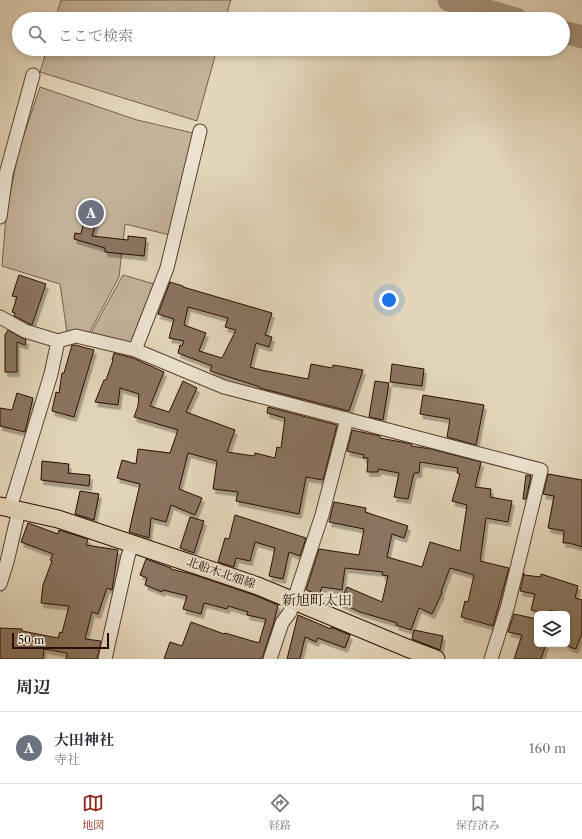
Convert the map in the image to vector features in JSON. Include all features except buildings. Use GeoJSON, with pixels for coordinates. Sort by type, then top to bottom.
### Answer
{"type":"FeatureCollection","features":[{"type":"Feature","properties":{"kind":"main road","name":"北船木北畑線"},"geometry":{"type":"LineString","coordinates":[[10,508],[58,519],[258,586],[436,659]]}},
{"type":"Feature","properties":{"kind":"street"},"geometry":{"type":"LineString","coordinates":[[0,217],[6,174],[33,75]]}},
{"type":"Feature","properties":{"kind":"street"},"geometry":{"type":"LineString","coordinates":[[135,350],[167,268],[200,130]]}},
{"type":"Feature","properties":{"kind":"street"},"geometry":{"type":"LineString","coordinates":[[0,317],[25,331],[58,341],[76,336],[135,350],[224,387],[541,470],[508,605],[491,659]]}},
{"type":"Feature","properties":{"kind":"street"},"geometry":{"type":"LineString","coordinates":[[0,584],[10,508],[51,374],[58,341]]}},
{"type":"Feature","properties":{"kind":"street"},"geometry":{"type":"LineString","coordinates":[[270,659],[282,623],[290,612],[322,515],[347,419]]}},
{"type":"Feature","properties":{"kind":"street"},"geometry":{"type":"LineString","coordinates":[[105,659],[132,543]]}},
{"type":"Feature","properties":{"kind":"shaded area"},"geometry":{"type":"Polygon","coordinates":[[[61,0],[231,0],[227,12],[57,12],[61,0]]]}},
{"type":"Feature","properties":{"kind":"shaded area"},"geometry":{"type":"Polygon","coordinates":[[[45,56],[215,56],[197,121],[40,72],[45,56]]]}},
{"type":"Feature","properties":{"kind":"shaded area"},"geometry":{"type":"Polygon","coordinates":[[[40,87],[137,120],[193,133],[170,235],[125,224],[119,277],[89,333],[67,333],[60,284],[2,266],[6,216],[18,153],[40,87]]]}},
{"type":"Feature","properties":{"kind":"shaded area"},"geometry":{"type":"Polygon","coordinates":[[[123,275],[154,284],[133,343],[91,333],[123,275]]]}},
{"type":"Feature","properties":{"kind":"waterway"},"geometry":{"type":"LineString","coordinates":[[449,0],[491,12]]}},
{"type":"Feature","properties":{"kind":"waterway"},"geometry":{"type":"LineString","coordinates":[[570,34],[582,37]]}},
{"type":"Feature","properties":{"kind":"place","name":"大田神社"},"geometry":{"type":"Point","coordinates":[91,213]}},
{"type":"Feature","properties":{"kind":"district","name":"新旭町太田"},"geometry":{"type":"Point","coordinates":[317,600]}}]}
